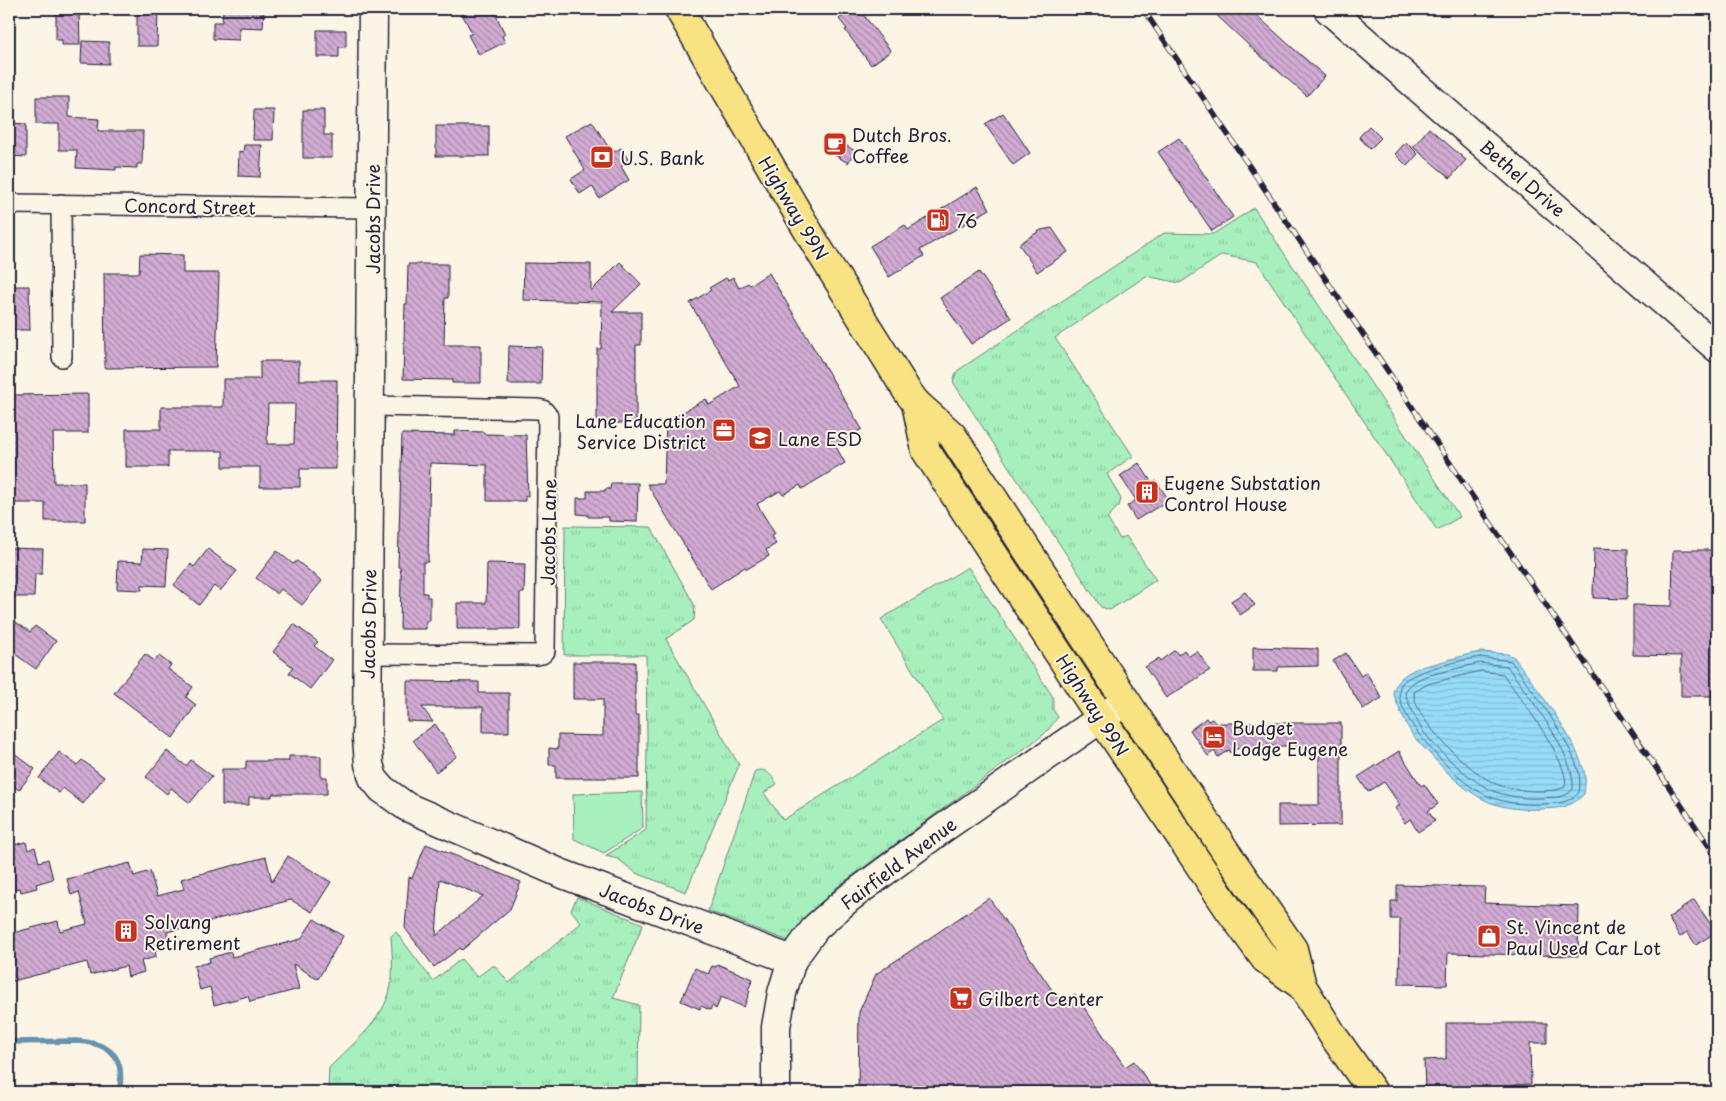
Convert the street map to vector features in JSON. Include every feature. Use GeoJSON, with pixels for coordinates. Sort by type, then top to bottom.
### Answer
{"type":"FeatureCollection","features":[{"type":"Feature","properties":{"kind":"main road","name":"Highway 99N"},"geometry":{"type":"LineString","coordinates":[[679,9],[818,248],[916,403],[952,435],[1226,852],[1293,949],[1302,986],[1334,1037],[1373,1092]]}},
{"type":"Feature","properties":{"kind":"main road","name":"Highway 99N"},"geometry":{"type":"LineString","coordinates":[[916,403],[926,451],[1101,718],[1228,908],[1265,959],[1302,986]]}},
{"type":"Feature","properties":{"kind":"street","name":"Jacobs Drive"},"geometry":{"type":"LineString","coordinates":[[374,9],[367,738],[369,764],[373,778],[382,789],[407,807],[560,873],[792,960]]}},
{"type":"Feature","properties":{"kind":"street","name":"Bethel Drive"},"geometry":{"type":"LineString","coordinates":[[1328,9],[1717,348]]}},
{"type":"Feature","properties":{"kind":"street","name":"Concord Street"},"geometry":{"type":"LineString","coordinates":[[9,204],[372,208]]}},
{"type":"Feature","properties":{"kind":"street"},"geometry":{"type":"LineString","coordinates":[[61,204],[62,357]]}},
{"type":"Feature","properties":{"kind":"street","name":"Jacobs Lane"},"geometry":{"type":"LineString","coordinates":[[368,654],[538,655],[545,651],[549,451],[548,416],[543,410],[370,406]]}},
{"type":"Feature","properties":{"kind":"street","name":"Fairfield Avenue"},"geometry":{"type":"LineString","coordinates":[[776,1092],[776,1027],[782,993],[792,960],[816,926],[849,898],[950,824],[1126,701]]}},
{"type":"Feature","properties":{"kind":"green space"},"geometry":{"type":"Polygon","coordinates":[[[1254,208],[1460,517],[1437,530],[1257,262],[1222,255],[1180,283],[1146,276],[1055,338],[1133,456],[1107,474],[1121,499],[1119,506],[1107,518],[1120,539],[1126,536],[1156,580],[1110,610],[1101,607],[953,382],[957,371],[1164,233],[1213,234],[1254,208]]]}},
{"type":"Feature","properties":{"kind":"green space"},"geometry":{"type":"Polygon","coordinates":[[[565,526],[651,527],[695,606],[694,620],[666,639],[739,765],[686,892],[636,873],[618,859],[605,856],[646,830],[646,655],[564,655],[565,526]]]}},
{"type":"Feature","properties":{"kind":"green space"},"geometry":{"type":"Polygon","coordinates":[[[968,567],[1053,697],[1053,710],[1058,717],[1043,735],[837,887],[807,917],[789,941],[708,911],[755,771],[765,771],[771,775],[777,784],[764,793],[783,820],[943,720],[881,619],[968,567]]]}},
{"type":"Feature","properties":{"kind":"green space"},"geometry":{"type":"Polygon","coordinates":[[[642,792],[643,828],[604,853],[574,839],[573,794],[642,792]]]}},
{"type":"Feature","properties":{"kind":"green space"},"geometry":{"type":"Polygon","coordinates":[[[577,897],[643,924],[613,998],[639,1005],[638,1089],[328,1088],[329,1068],[369,1028],[384,1005],[392,978],[391,936],[396,932],[433,981],[461,959],[477,977],[492,966],[495,966],[509,983],[581,923],[571,910],[577,897]]]}},
{"type":"Feature","properties":{"kind":"water"},"geometry":{"type":"Polygon","coordinates":[[[1480,652],[1507,654],[1514,657],[1572,742],[1585,774],[1585,783],[1584,794],[1570,805],[1560,808],[1529,809],[1509,808],[1489,802],[1455,780],[1419,743],[1406,724],[1393,692],[1401,678],[1420,667],[1480,652]]]}},
{"type":"Feature","properties":{"kind":"building"},"geometry":{"type":"Polygon","coordinates":[[[56,9],[79,9],[80,45],[62,45],[62,40],[56,40],[56,9]]]}},
{"type":"Feature","properties":{"kind":"building"},"geometry":{"type":"Polygon","coordinates":[[[142,9],[158,9],[157,46],[137,46],[137,14],[142,14],[142,9]]]}},
{"type":"Feature","properties":{"kind":"building"},"geometry":{"type":"Polygon","coordinates":[[[223,9],[264,9],[263,28],[239,27],[239,40],[213,39],[213,22],[222,22],[223,9]]]}},
{"type":"Feature","properties":{"kind":"building"},"geometry":{"type":"Polygon","coordinates":[[[465,9],[493,9],[505,34],[502,36],[505,42],[479,55],[468,35],[472,33],[462,14],[467,12],[465,9]]]}},
{"type":"Feature","properties":{"kind":"building"},"geometry":{"type":"Polygon","coordinates":[[[852,9],[859,9],[891,51],[871,65],[839,19],[852,9]]]}},
{"type":"Feature","properties":{"kind":"building"},"geometry":{"type":"Polygon","coordinates":[[[1210,9],[1250,9],[1325,76],[1307,96],[1210,9]]]}},
{"type":"Feature","properties":{"kind":"building"},"geometry":{"type":"Polygon","coordinates":[[[317,30],[346,30],[346,47],[339,47],[339,57],[317,57],[317,30]]]}},
{"type":"Feature","properties":{"kind":"building"},"geometry":{"type":"Polygon","coordinates":[[[82,41],[109,42],[109,64],[81,63],[82,41]]]}},
{"type":"Feature","properties":{"kind":"building"},"geometry":{"type":"Polygon","coordinates":[[[36,97],[69,97],[69,117],[99,119],[98,131],[143,131],[142,164],[137,164],[137,168],[116,167],[116,170],[76,168],[77,150],[59,150],[59,124],[36,124],[36,97]]]}},
{"type":"Feature","properties":{"kind":"building"},"geometry":{"type":"Polygon","coordinates":[[[254,110],[274,110],[273,140],[253,140],[254,110]]]}},
{"type":"Feature","properties":{"kind":"building"},"geometry":{"type":"Polygon","coordinates":[[[303,110],[324,110],[324,135],[332,135],[332,158],[303,158],[303,110]]]}},
{"type":"Feature","properties":{"kind":"building"},"geometry":{"type":"Polygon","coordinates":[[[1003,113],[1030,153],[1013,165],[985,124],[1003,113]]]}},
{"type":"Feature","properties":{"kind":"building","name":"U.S. Bank"},"geometry":{"type":"Polygon","coordinates":[[[592,121],[612,153],[621,148],[629,161],[621,166],[629,180],[599,198],[592,186],[580,194],[571,179],[585,170],[565,136],[592,121]]]}},
{"type":"Feature","properties":{"kind":"building"},"geometry":{"type":"Polygon","coordinates":[[[9,123],[26,124],[26,157],[9,156],[9,123]]]}},
{"type":"Feature","properties":{"kind":"building"},"geometry":{"type":"Polygon","coordinates":[[[436,126],[489,126],[489,156],[436,156],[436,126]]]}},
{"type":"Feature","properties":{"kind":"building"},"geometry":{"type":"Polygon","coordinates":[[[1369,126],[1381,138],[1370,149],[1359,137],[1369,126]]]}},
{"type":"Feature","properties":{"kind":"building"},"geometry":{"type":"Polygon","coordinates":[[[1429,128],[1466,160],[1450,178],[1413,147],[1429,128]]]}},
{"type":"Feature","properties":{"kind":"building","name":"Dutch Bros. Coffee"},"geometry":{"type":"Polygon","coordinates":[[[832,137],[855,151],[848,163],[825,149],[832,137]]]}},
{"type":"Feature","properties":{"kind":"building"},"geometry":{"type":"Polygon","coordinates":[[[1179,138],[1233,217],[1212,231],[1158,152],[1179,138]]]}},
{"type":"Feature","properties":{"kind":"building"},"geometry":{"type":"Polygon","coordinates":[[[1406,142],[1418,154],[1407,166],[1395,154],[1406,142]]]}},
{"type":"Feature","properties":{"kind":"building"},"geometry":{"type":"Polygon","coordinates":[[[244,145],[262,145],[260,177],[238,176],[239,151],[243,152],[244,145]]]}},
{"type":"Feature","properties":{"kind":"building"},"geometry":{"type":"Polygon","coordinates":[[[977,187],[990,209],[920,250],[924,256],[889,277],[870,246],[905,225],[908,230],[977,187]]]}},
{"type":"Feature","properties":{"kind":"building"},"geometry":{"type":"Polygon","coordinates":[[[1052,228],[1068,252],[1037,272],[1019,244],[1041,230],[1052,228]]]}},
{"type":"Feature","properties":{"kind":"building"},"geometry":{"type":"Polygon","coordinates":[[[140,254],[183,255],[183,273],[219,273],[216,367],[105,368],[104,273],[139,273],[140,254]]]}},
{"type":"Feature","properties":{"kind":"building"},"geometry":{"type":"Polygon","coordinates":[[[620,262],[641,284],[612,312],[641,312],[641,345],[636,345],[636,423],[597,423],[597,349],[601,349],[602,302],[523,300],[524,263],[591,264],[591,291],[620,262]]]}},
{"type":"Feature","properties":{"kind":"building"},"geometry":{"type":"Polygon","coordinates":[[[408,264],[448,264],[448,298],[445,298],[444,345],[481,345],[481,383],[452,383],[452,380],[403,379],[408,264]]]}},
{"type":"Feature","properties":{"kind":"building"},"geometry":{"type":"Polygon","coordinates":[[[979,272],[1011,318],[971,344],[940,298],[979,272]]]}},
{"type":"Feature","properties":{"kind":"building","name":"Lane Education Service District"},"geometry":{"type":"Polygon","coordinates":[[[769,273],[862,429],[835,445],[845,463],[802,489],[800,485],[783,495],[780,491],[757,504],[775,534],[771,536],[776,544],[766,550],[769,556],[747,569],[745,567],[711,589],[647,484],[664,484],[666,422],[706,399],[709,405],[740,386],[690,303],[726,278],[728,280],[733,277],[739,288],[748,283],[750,285],[769,273]]]}},
{"type":"Feature","properties":{"kind":"building"},"geometry":{"type":"Polygon","coordinates":[[[9,286],[29,286],[30,330],[9,330],[9,286]]]}},
{"type":"Feature","properties":{"kind":"building"},"geometry":{"type":"Polygon","coordinates":[[[509,346],[542,347],[541,384],[508,384],[509,346]]]}},
{"type":"Feature","properties":{"kind":"building"},"geometry":{"type":"Polygon","coordinates":[[[260,361],[299,361],[299,380],[337,380],[336,469],[300,469],[300,487],[260,487],[260,467],[223,467],[223,451],[168,451],[168,467],[126,467],[126,429],[161,429],[161,407],[223,407],[223,379],[260,379],[260,361]],[[268,404],[267,444],[294,444],[295,404],[268,404]]]}},
{"type":"Feature","properties":{"kind":"building"},"geometry":{"type":"Polygon","coordinates":[[[88,394],[88,433],[53,433],[54,483],[85,483],[85,521],[45,521],[45,503],[10,503],[9,395],[88,394]]]}},
{"type":"Feature","properties":{"kind":"building"},"geometry":{"type":"Polygon","coordinates":[[[455,431],[526,435],[528,496],[525,496],[525,501],[487,501],[487,465],[430,463],[428,562],[423,562],[423,593],[427,593],[427,597],[430,597],[430,621],[426,621],[426,629],[400,629],[401,575],[400,567],[398,567],[402,434],[455,435],[455,431]]]}},
{"type":"Feature","properties":{"kind":"building","name":"Eugene Substation Control House"},"geometry":{"type":"Polygon","coordinates":[[[1139,463],[1152,483],[1156,481],[1169,500],[1136,520],[1127,506],[1136,500],[1120,476],[1139,463]]]}},
{"type":"Feature","properties":{"kind":"building"},"geometry":{"type":"Polygon","coordinates":[[[611,483],[638,483],[637,522],[609,521],[609,517],[588,517],[588,515],[577,514],[577,498],[587,498],[587,491],[605,491],[605,489],[610,489],[611,483]]]}},
{"type":"Feature","properties":{"kind":"building"},"geometry":{"type":"Polygon","coordinates":[[[9,548],[43,549],[42,574],[35,574],[34,597],[9,597],[9,548]]]}},
{"type":"Feature","properties":{"kind":"building"},"geometry":{"type":"Polygon","coordinates":[[[1594,548],[1628,549],[1627,599],[1593,598],[1594,548]]]}},
{"type":"Feature","properties":{"kind":"building"},"geometry":{"type":"Polygon","coordinates":[[[143,549],[168,550],[166,586],[142,585],[142,590],[117,589],[118,561],[142,562],[143,549]]]}},
{"type":"Feature","properties":{"kind":"building"},"geometry":{"type":"Polygon","coordinates":[[[208,549],[237,571],[220,591],[214,586],[199,605],[174,585],[191,564],[194,567],[208,549]]]}},
{"type":"Feature","properties":{"kind":"building"},"geometry":{"type":"Polygon","coordinates":[[[1673,550],[1717,550],[1717,696],[1681,696],[1681,656],[1633,655],[1633,605],[1672,606],[1673,550]]]}},
{"type":"Feature","properties":{"kind":"building"},"geometry":{"type":"Polygon","coordinates":[[[277,551],[293,564],[297,561],[322,581],[302,605],[281,589],[277,594],[256,578],[277,551]]]}},
{"type":"Feature","properties":{"kind":"building"},"geometry":{"type":"Polygon","coordinates":[[[487,563],[525,564],[524,593],[520,593],[520,629],[457,629],[457,603],[486,603],[487,563]]]}},
{"type":"Feature","properties":{"kind":"building"},"geometry":{"type":"Polygon","coordinates":[[[1245,592],[1255,605],[1240,615],[1231,601],[1245,592]]]}},
{"type":"Feature","properties":{"kind":"building"},"geometry":{"type":"Polygon","coordinates":[[[9,617],[30,632],[35,626],[56,641],[36,669],[9,650],[9,617]]]}},
{"type":"Feature","properties":{"kind":"building"},"geometry":{"type":"Polygon","coordinates":[[[294,624],[318,642],[314,646],[332,660],[310,689],[289,673],[293,667],[273,652],[294,624]]]}},
{"type":"Feature","properties":{"kind":"building"},"geometry":{"type":"Polygon","coordinates":[[[1253,647],[1318,649],[1318,666],[1278,667],[1278,671],[1253,671],[1253,647]]]}},
{"type":"Feature","properties":{"kind":"building"},"geometry":{"type":"Polygon","coordinates":[[[1175,650],[1178,655],[1184,650],[1189,656],[1197,651],[1210,670],[1166,698],[1145,667],[1159,658],[1160,661],[1175,650]]]}},
{"type":"Feature","properties":{"kind":"building"},"geometry":{"type":"Polygon","coordinates":[[[1346,653],[1361,676],[1366,672],[1382,698],[1363,709],[1333,661],[1346,653]]]}},
{"type":"Feature","properties":{"kind":"building"},"geometry":{"type":"Polygon","coordinates":[[[145,654],[155,661],[159,656],[171,665],[168,669],[193,687],[186,697],[196,705],[173,738],[114,693],[145,654]]]}},
{"type":"Feature","properties":{"kind":"building"},"geometry":{"type":"Polygon","coordinates":[[[573,662],[635,662],[635,715],[639,715],[639,778],[556,778],[556,765],[549,765],[549,748],[558,749],[558,735],[603,736],[603,699],[573,699],[573,662]]]}},
{"type":"Feature","properties":{"kind":"building"},"geometry":{"type":"Polygon","coordinates":[[[407,681],[479,682],[479,693],[509,693],[509,732],[483,732],[483,707],[422,707],[433,722],[407,721],[407,681]]]}},
{"type":"Feature","properties":{"kind":"building"},"geometry":{"type":"Polygon","coordinates":[[[1206,718],[1208,721],[1212,719],[1217,725],[1220,723],[1341,723],[1341,825],[1278,826],[1278,805],[1319,805],[1319,746],[1242,746],[1231,753],[1229,750],[1218,757],[1214,751],[1208,756],[1190,730],[1206,718]]]}},
{"type":"Feature","properties":{"kind":"building"},"geometry":{"type":"Polygon","coordinates":[[[435,724],[457,756],[436,772],[413,740],[435,724]]]}},
{"type":"Feature","properties":{"kind":"building"},"geometry":{"type":"Polygon","coordinates":[[[9,749],[35,769],[19,790],[9,783],[9,749]]]}},
{"type":"Feature","properties":{"kind":"building"},"geometry":{"type":"Polygon","coordinates":[[[167,751],[186,766],[191,760],[212,776],[190,803],[171,788],[167,794],[146,777],[167,751]]]}},
{"type":"Feature","properties":{"kind":"building"},"geometry":{"type":"Polygon","coordinates":[[[1399,751],[1421,786],[1424,784],[1438,804],[1428,811],[1435,821],[1418,832],[1410,819],[1405,823],[1395,808],[1400,805],[1384,782],[1368,792],[1358,777],[1399,751]]]}},
{"type":"Feature","properties":{"kind":"building"},"geometry":{"type":"Polygon","coordinates":[[[59,752],[77,765],[82,760],[104,777],[83,804],[63,788],[59,793],[39,778],[59,752]]]}},
{"type":"Feature","properties":{"kind":"building"},"geometry":{"type":"Polygon","coordinates":[[[289,756],[321,756],[321,777],[327,777],[327,794],[272,794],[272,797],[249,797],[249,805],[222,805],[222,769],[246,769],[246,761],[289,761],[289,756]]]}},
{"type":"Feature","properties":{"kind":"building"},"geometry":{"type":"Polygon","coordinates":[[[26,842],[28,850],[35,847],[39,862],[48,859],[53,879],[36,884],[37,888],[21,892],[20,888],[9,890],[9,846],[26,842]]]}},
{"type":"Feature","properties":{"kind":"building"},"geometry":{"type":"Polygon","coordinates":[[[426,844],[521,882],[510,909],[462,950],[460,948],[434,967],[405,928],[409,877],[412,878],[426,844]],[[440,879],[436,936],[483,896],[440,879]]]}},
{"type":"Feature","properties":{"kind":"building","name":"Solvang Retirement"},"geometry":{"type":"Polygon","coordinates":[[[288,856],[331,882],[312,912],[291,900],[167,932],[168,939],[160,941],[162,948],[155,950],[156,957],[141,961],[144,972],[128,977],[126,966],[90,975],[87,962],[9,982],[9,934],[58,921],[60,931],[87,924],[79,892],[71,895],[67,879],[130,863],[134,876],[150,871],[157,896],[184,889],[181,879],[266,857],[272,882],[288,856]]]}},
{"type":"Feature","properties":{"kind":"building","name":"St. Vincent de Paul Used Car Lot"},"geometry":{"type":"Polygon","coordinates":[[[1397,885],[1485,887],[1484,903],[1579,906],[1578,956],[1448,953],[1447,985],[1399,984],[1400,919],[1391,919],[1391,901],[1397,901],[1397,885]]]}},
{"type":"Feature","properties":{"kind":"building","name":"Gilbert Center"},"geometry":{"type":"Polygon","coordinates":[[[989,898],[1061,1003],[1075,994],[1125,1067],[1134,1061],[1155,1092],[858,1092],[859,1012],[876,974],[989,898]]]}},
{"type":"Feature","properties":{"kind":"building"},"geometry":{"type":"Polygon","coordinates":[[[1694,900],[1716,932],[1696,945],[1687,932],[1680,937],[1668,918],[1694,900]]]}},
{"type":"Feature","properties":{"kind":"building"},"geometry":{"type":"Polygon","coordinates":[[[314,919],[343,936],[318,979],[293,964],[299,989],[250,1002],[248,996],[214,1005],[210,987],[200,990],[194,966],[210,962],[209,958],[231,952],[232,957],[301,939],[314,919]]]}},
{"type":"Feature","properties":{"kind":"building"},"geometry":{"type":"Polygon","coordinates":[[[717,964],[753,979],[744,1007],[721,997],[716,1009],[712,1006],[710,1010],[701,1006],[700,1009],[681,1001],[695,968],[708,974],[712,966],[716,967],[717,964]]]}},
{"type":"Feature","properties":{"kind":"building"},"geometry":{"type":"Polygon","coordinates":[[[1446,1023],[1547,1023],[1547,1043],[1530,1043],[1531,1084],[1515,1085],[1516,1092],[1425,1092],[1424,1060],[1446,1059],[1446,1023]]]}},
{"type":"Feature","properties":{"kind":"waterway"},"geometry":{"type":"LineString","coordinates":[[9,1042],[77,1041],[102,1047],[113,1054],[119,1065],[121,1075],[120,1092]]}},
{"type":"Feature","properties":{"kind":"railway"},"geometry":{"type":"LineString","coordinates":[[1143,9],[1717,858]]}},
{"type":"Feature","properties":{"kind":"place","name":"Dutch Bros. Coffee"},"geometry":{"type":"Point","coordinates":[835,144]}},
{"type":"Feature","properties":{"kind":"place","name":"U.S. Bank"},"geometry":{"type":"Point","coordinates":[602,157]}},
{"type":"Feature","properties":{"kind":"place","name":"76"},"geometry":{"type":"Point","coordinates":[938,220]}},
{"type":"Feature","properties":{"kind":"place","name":"Lane Education Service District"},"geometry":{"type":"Point","coordinates":[724,430]}},
{"type":"Feature","properties":{"kind":"place","name":"Lane ESD"},"geometry":{"type":"Point","coordinates":[760,438]}},
{"type":"Feature","properties":{"kind":"place","name":"Eugene Substation Control House"},"geometry":{"type":"Point","coordinates":[1147,492]}},
{"type":"Feature","properties":{"kind":"place","name":"Budget Lodge Eugene"},"geometry":{"type":"Point","coordinates":[1214,737]}},
{"type":"Feature","properties":{"kind":"place","name":"Solvang Retirement"},"geometry":{"type":"Point","coordinates":[126,931]}},
{"type":"Feature","properties":{"kind":"place","name":"St. Vincent de Paul Used Car Lot"},"geometry":{"type":"Point","coordinates":[1489,936]}},
{"type":"Feature","properties":{"kind":"place","name":"Gilbert Center"},"geometry":{"type":"Point","coordinates":[961,998]}}]}
